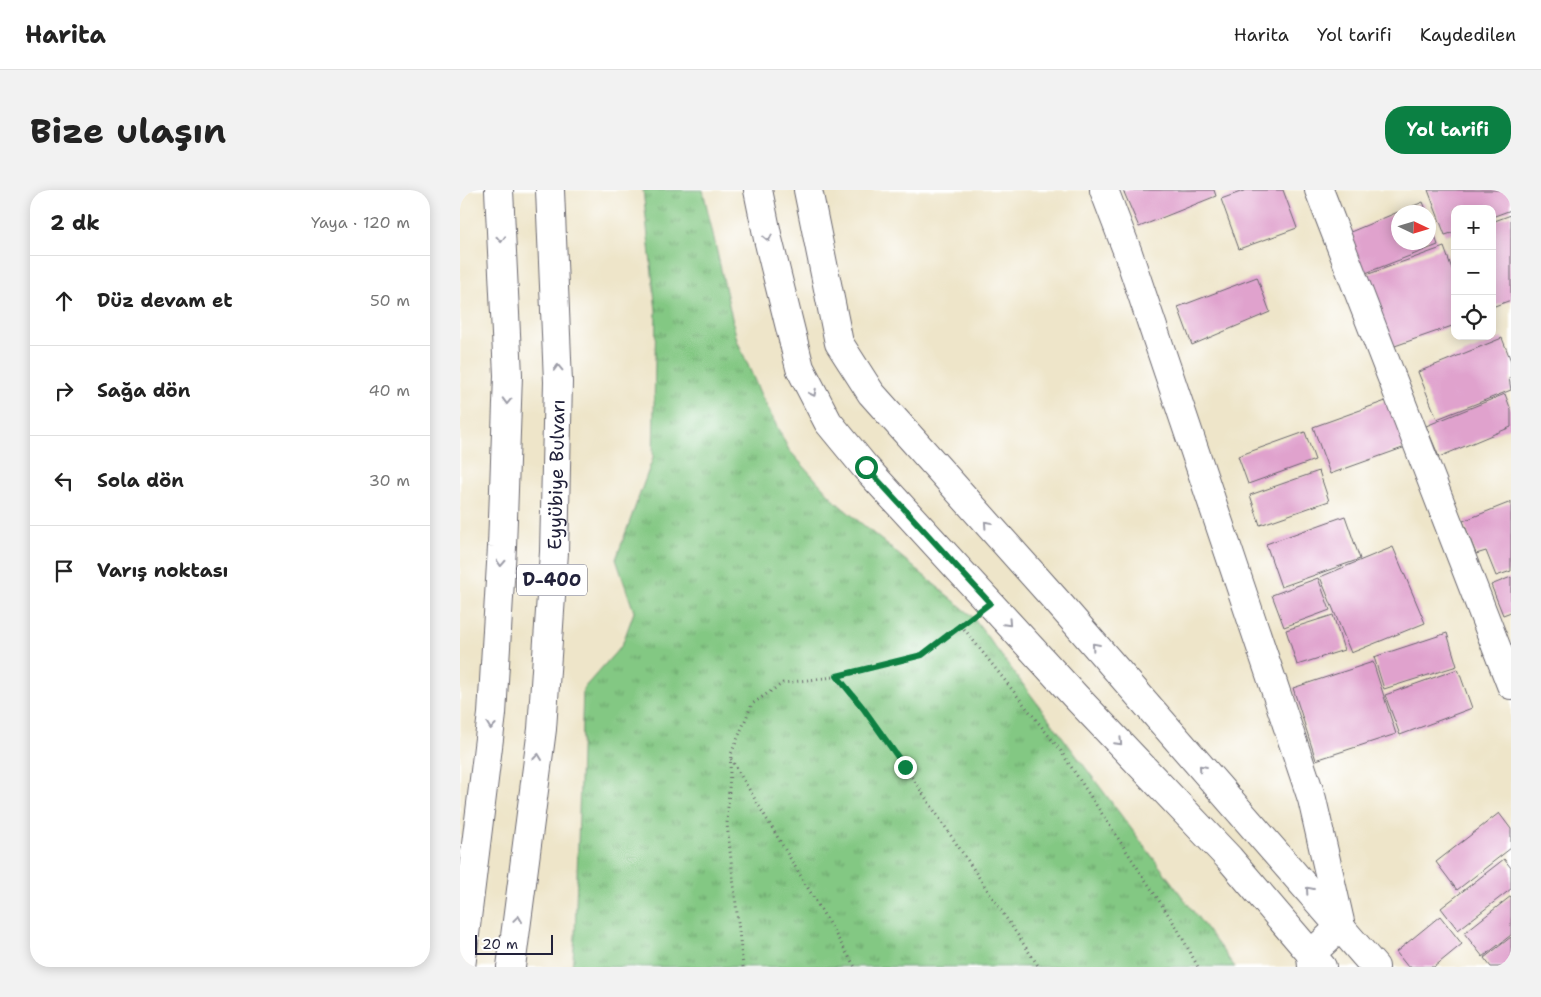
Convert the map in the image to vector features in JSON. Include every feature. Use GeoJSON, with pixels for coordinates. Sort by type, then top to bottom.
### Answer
{"type":"FeatureCollection","features":[{"type":"Feature","properties":{"kind":"main road","name":"D-400"},"geometry":{"type":"LineString","coordinates":[[461,967],[492,714],[502,548],[508,376],[498,190]]}},
{"type":"Feature","properties":{"kind":"main road","name":"Eyyübiye Bulvarı"},"geometry":{"type":"LineString","coordinates":[[511,967],[542,729],[554,552],[558,382],[550,190]]}},
{"type":"Feature","properties":{"kind":"main road"},"geometry":{"type":"LineString","coordinates":[[758,190],[768,239],[800,368],[828,422],[866,467],[1075,696],[1229,858],[1315,963],[1341,926],[1312,799],[1128,253],[1104,190]]}},
{"type":"Feature","properties":{"kind":"main road"},"geometry":{"type":"LineString","coordinates":[[808,190],[839,343],[871,393],[1062,607],[1375,967]]}},
{"type":"Feature","properties":{"kind":"main road"},"geometry":{"type":"LineString","coordinates":[[1319,190],[1511,685]]}},
{"type":"Feature","properties":{"kind":"path"},"geometry":{"type":"LineString","coordinates":[[743,967],[727,824],[731,754],[752,704],[783,683],[837,676],[922,655],[990,603]]}},
{"type":"Feature","properties":{"kind":"path"},"geometry":{"type":"LineString","coordinates":[[961,625],[1060,750],[1177,928],[1198,967]]}},
{"type":"Feature","properties":{"kind":"path"},"geometry":{"type":"LineString","coordinates":[[837,676],[863,708],[905,767],[1039,967]]}},
{"type":"Feature","properties":{"kind":"path"},"geometry":{"type":"LineString","coordinates":[[730,759],[855,967]]}},
{"type":"Feature","properties":{"kind":"green space"},"geometry":{"type":"Polygon","coordinates":[[[643,190],[703,190],[737,340],[761,395],[789,450],[837,503],[971,615],[1235,967],[572,967],[575,937],[583,689],[622,645],[634,612],[616,559],[653,458],[656,311],[643,190]]]}},
{"type":"Feature","properties":{"kind":"building"},"geometry":{"type":"Polygon","coordinates":[[[1123,190],[1214,190],[1216,196],[1139,227],[1123,190]]]}},
{"type":"Feature","properties":{"kind":"building"},"geometry":{"type":"Polygon","coordinates":[[[1246,190],[1283,190],[1297,228],[1239,249],[1221,199],[1246,190]]]}},
{"type":"Feature","properties":{"kind":"building"},"geometry":{"type":"Polygon","coordinates":[[[1428,190],[1511,190],[1511,210],[1496,216],[1496,205],[1451,205],[1451,233],[1445,235],[1436,211],[1436,205],[1434,205],[1428,190]]]}},
{"type":"Feature","properties":{"kind":"building"},"geometry":{"type":"Polygon","coordinates":[[[1391,215],[1391,250],[1425,250],[1358,276],[1341,236],[1391,215]]]}},
{"type":"Feature","properties":{"kind":"building"},"geometry":{"type":"Polygon","coordinates":[[[1511,215],[1511,300],[1496,306],[1496,250],[1496,221],[1511,215]]]}},
{"type":"Feature","properties":{"kind":"building"},"geometry":{"type":"Polygon","coordinates":[[[1444,247],[1451,266],[1451,326],[1392,347],[1366,275],[1444,247]]]}},
{"type":"Feature","properties":{"kind":"building"},"geometry":{"type":"Polygon","coordinates":[[[1257,277],[1270,312],[1192,345],[1178,307],[1257,277]]]}},
{"type":"Feature","properties":{"kind":"building"},"geometry":{"type":"Polygon","coordinates":[[[1502,338],[1511,361],[1511,378],[1509,378],[1511,390],[1437,419],[1418,372],[1502,338]]]}},
{"type":"Feature","properties":{"kind":"building"},"geometry":{"type":"Polygon","coordinates":[[[1505,394],[1511,410],[1511,427],[1439,457],[1426,426],[1505,394]]]}},
{"type":"Feature","properties":{"kind":"building"},"geometry":{"type":"Polygon","coordinates":[[[1394,398],[1411,445],[1330,474],[1313,427],[1394,398]]]}},
{"type":"Feature","properties":{"kind":"building"},"geometry":{"type":"Polygon","coordinates":[[[1305,432],[1315,460],[1248,484],[1238,456],[1305,432]]]}},
{"type":"Feature","properties":{"kind":"building"},"geometry":{"type":"Polygon","coordinates":[[[1319,471],[1329,501],[1260,525],[1250,495],[1319,471]]]}},
{"type":"Feature","properties":{"kind":"building"},"geometry":{"type":"Polygon","coordinates":[[[1511,502],[1511,571],[1496,576],[1486,551],[1476,554],[1463,521],[1511,502]]]}},
{"type":"Feature","properties":{"kind":"building"},"geometry":{"type":"Polygon","coordinates":[[[1345,516],[1360,559],[1281,587],[1266,544],[1345,516]]]}},
{"type":"Feature","properties":{"kind":"building"},"geometry":{"type":"Polygon","coordinates":[[[1393,547],[1425,623],[1351,653],[1320,577],[1393,547]]]}},
{"type":"Feature","properties":{"kind":"building"},"geometry":{"type":"Polygon","coordinates":[[[1511,577],[1511,612],[1503,615],[1491,585],[1511,577]]]}},
{"type":"Feature","properties":{"kind":"building"},"geometry":{"type":"Polygon","coordinates":[[[1318,578],[1330,610],[1284,627],[1272,595],[1318,578]]]}},
{"type":"Feature","properties":{"kind":"building"},"geometry":{"type":"Polygon","coordinates":[[[1333,615],[1344,650],[1297,665],[1286,630],[1333,615]]]}},
{"type":"Feature","properties":{"kind":"building"},"geometry":{"type":"Polygon","coordinates":[[[1447,633],[1457,666],[1384,689],[1374,657],[1447,633]]]}},
{"type":"Feature","properties":{"kind":"building"},"geometry":{"type":"Polygon","coordinates":[[[1373,662],[1396,734],[1316,760],[1293,688],[1373,662]]]}},
{"type":"Feature","properties":{"kind":"building"},"geometry":{"type":"Polygon","coordinates":[[[1458,669],[1472,708],[1400,735],[1385,695],[1458,669]]]}},
{"type":"Feature","properties":{"kind":"building"},"geometry":{"type":"Polygon","coordinates":[[[1499,813],[1511,829],[1511,848],[1457,890],[1436,862],[1499,813]]]}},
{"type":"Feature","properties":{"kind":"building"},"geometry":{"type":"Polygon","coordinates":[[[1504,859],[1511,868],[1511,889],[1458,930],[1441,908],[1504,859]]]}},
{"type":"Feature","properties":{"kind":"building"},"geometry":{"type":"Polygon","coordinates":[[[1511,896],[1511,935],[1483,957],[1464,933],[1511,896]]]}},
{"type":"Feature","properties":{"kind":"building"},"geometry":{"type":"Polygon","coordinates":[[[1440,916],[1462,944],[1434,967],[1408,967],[1396,952],[1440,916]]]}},
{"type":"Feature","properties":{"kind":"building"},"geometry":{"type":"Polygon","coordinates":[[[1511,937],[1511,967],[1491,967],[1484,958],[1511,937]]]}},
{"type":"Feature","properties":{"kind":"route"},"geometry":{"type":"LineString","coordinates":[[866,467],[990,603],[922,655],[837,676],[863,708],[905,767]]}}]}
